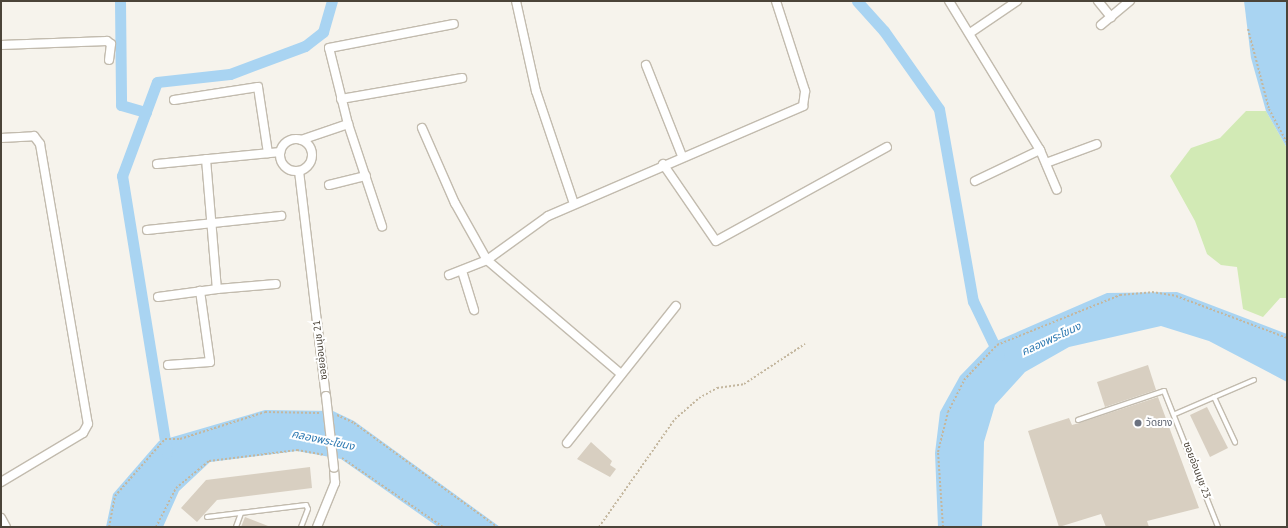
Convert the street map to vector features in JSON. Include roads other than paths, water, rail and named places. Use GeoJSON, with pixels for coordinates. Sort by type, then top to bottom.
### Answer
{"type":"FeatureCollection","features":[{"type":"Feature","properties":{"kind":"street"},"geometry":{"type":"LineString","coordinates":[[516,1],[536,91],[574,204]]}},
{"type":"Feature","properties":{"kind":"street"},"geometry":{"type":"LineString","coordinates":[[449,275],[487,260],[548,216],[806,102],[776,1]]}},
{"type":"Feature","properties":{"kind":"street"},"geometry":{"type":"LineString","coordinates":[[950,1],[1040,150],[1057,190]]}},
{"type":"Feature","properties":{"kind":"street"},"geometry":{"type":"LineString","coordinates":[[970,33],[1017,1]]}},
{"type":"Feature","properties":{"kind":"street"},"geometry":{"type":"LineString","coordinates":[[1098,1],[1111,17]]}},
{"type":"Feature","properties":{"kind":"street"},"geometry":{"type":"LineString","coordinates":[[1101,25],[1130,1]]}},
{"type":"Feature","properties":{"kind":"street"},"geometry":{"type":"LineString","coordinates":[[382,226],[348,124],[330,48],[454,24]]}},
{"type":"Feature","properties":{"kind":"street"},"geometry":{"type":"LineString","coordinates":[[1,46],[107,41],[112,46],[109,60]]}},
{"type":"Feature","properties":{"kind":"street"},"geometry":{"type":"LineString","coordinates":[[646,65],[682,156]]}},
{"type":"Feature","properties":{"kind":"street"},"geometry":{"type":"LineString","coordinates":[[341,99],[462,78]]}},
{"type":"Feature","properties":{"kind":"street"},"geometry":{"type":"LineString","coordinates":[[174,100],[258,87],[268,153]]}},
{"type":"Feature","properties":{"kind":"street"},"geometry":{"type":"LineString","coordinates":[[157,164],[280,152],[290,140],[301,140],[348,124]]}},
{"type":"Feature","properties":{"kind":"street"},"geometry":{"type":"LineString","coordinates":[[422,128],[455,203],[487,260],[621,374]]}},
{"type":"Feature","properties":{"kind":"street"},"geometry":{"type":"LineString","coordinates":[[1,138],[34,136],[40,144],[88,424],[83,433],[1,482]]}},
{"type":"Feature","properties":{"kind":"street"},"geometry":{"type":"LineString","coordinates":[[280,152],[284,166],[299,171],[308,166],[312,156],[309,146],[301,140]]}},
{"type":"Feature","properties":{"kind":"street"},"geometry":{"type":"LineString","coordinates":[[1046,163],[1096,144]]}},
{"type":"Feature","properties":{"kind":"street"},"geometry":{"type":"LineString","coordinates":[[663,164],[716,241],[887,148]]}},
{"type":"Feature","properties":{"kind":"street"},"geometry":{"type":"LineString","coordinates":[[975,181],[1040,150]]}},
{"type":"Feature","properties":{"kind":"street"},"geometry":{"type":"LineString","coordinates":[[206,159],[218,289]]}},
{"type":"Feature","properties":{"kind":"street","name":"ซอยอ่อนนุช 21"},"geometry":{"type":"LineString","coordinates":[[299,171],[335,483],[317,527]]}},
{"type":"Feature","properties":{"kind":"street"},"geometry":{"type":"LineString","coordinates":[[329,185],[366,176]]}},
{"type":"Feature","properties":{"kind":"street"},"geometry":{"type":"LineString","coordinates":[[147,230],[212,222],[281,216]]}},
{"type":"Feature","properties":{"kind":"street"},"geometry":{"type":"LineString","coordinates":[[462,271],[474,310]]}},
{"type":"Feature","properties":{"kind":"street"},"geometry":{"type":"LineString","coordinates":[[158,297],[218,289],[276,284]]}},
{"type":"Feature","properties":{"kind":"street"},"geometry":{"type":"LineString","coordinates":[[168,365],[210,362],[200,291]]}},
{"type":"Feature","properties":{"kind":"street"},"geometry":{"type":"LineString","coordinates":[[568,443],[676,306]]}},
{"type":"Feature","properties":{"kind":"street"},"geometry":{"type":"LineString","coordinates":[[1,518],[6,527]]}},
{"type":"Feature","properties":{"kind":"lane"},"geometry":{"type":"LineString","coordinates":[[1175,414],[1254,380]]}},
{"type":"Feature","properties":{"kind":"lane","name":"ซอยอ่อนนุช 23"},"geometry":{"type":"LineString","coordinates":[[1078,420],[1162,391],[1175,414],[1218,527]]}},
{"type":"Feature","properties":{"kind":"lane"},"geometry":{"type":"LineString","coordinates":[[1214,397],[1235,442]]}},
{"type":"Feature","properties":{"kind":"lane"},"geometry":{"type":"LineString","coordinates":[[207,517],[306,505],[308,509],[301,527]]}},
{"type":"Feature","properties":{"kind":"lane"},"geometry":{"type":"LineString","coordinates":[[236,527],[241,513]]}},
{"type":"Feature","properties":{"kind":"water"},"geometry":{"type":"Polygon","coordinates":[[[1244,1],[1287,1],[1287,148],[1266,111],[1251,58],[1244,1]]]}},
{"type":"Feature","properties":{"kind":"water","name":"คลองพระโขนง"},"geometry":{"type":"Polygon","coordinates":[[[1177,292],[1287,334],[1287,382],[1209,341],[1161,326],[1069,347],[1025,372],[995,405],[984,442],[982,527],[938,527],[935,453],[940,412],[960,376],[992,343],[1107,293],[1177,292]]]}},
{"type":"Feature","properties":{"kind":"water","name":"คลองพระโขนง"},"geometry":{"type":"Polygon","coordinates":[[[265,410],[333,411],[354,421],[500,527],[438,527],[341,459],[297,451],[210,462],[179,491],[163,527],[106,527],[113,494],[159,441],[265,410]]]}},
{"type":"Feature","properties":{"kind":"waterway"},"geometry":{"type":"LineString","coordinates":[[120,1],[121,105],[146,112]]}},
{"type":"Feature","properties":{"kind":"waterway"},"geometry":{"type":"LineString","coordinates":[[167,453],[122,176],[157,82],[230,74],[305,46],[323,32],[332,1]]}},
{"type":"Feature","properties":{"kind":"waterway"},"geometry":{"type":"LineString","coordinates":[[857,1],[884,31],[939,109],[973,301],[999,355]]}},
{"type":"Feature","properties":{"kind":"place","name":"วัดยาง"},"geometry":{"type":"Point","coordinates":[1138,423]}}]}
